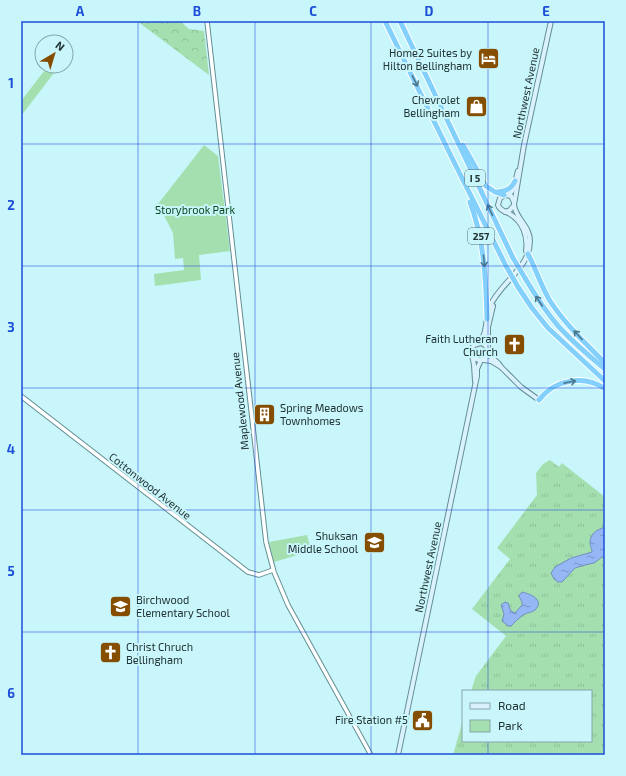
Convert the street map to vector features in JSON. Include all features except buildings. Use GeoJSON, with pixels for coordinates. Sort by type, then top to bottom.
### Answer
{"type":"FeatureCollection","features":[{"type":"Feature","properties":{"kind":"highway","name":"I 5"},"geometry":{"type":"LineString","coordinates":[[385,21],[453,160],[518,287],[548,328],[605,381]]}},
{"type":"Feature","properties":{"kind":"highway","name":"I 5"},"geometry":{"type":"LineString","coordinates":[[400,21],[525,278],[540,303],[559,327],[605,369]]}},
{"type":"Feature","properties":{"kind":"highway"},"geometry":{"type":"LineString","coordinates":[[438,99],[484,183],[495,192],[505,195]]}},
{"type":"Feature","properties":{"kind":"highway","name":"257"},"geometry":{"type":"LineString","coordinates":[[453,160],[476,218],[482,240],[487,319]]}},
{"type":"Feature","properties":{"kind":"highway"},"geometry":{"type":"LineString","coordinates":[[495,192],[507,190],[512,187],[515,181]]}},
{"type":"Feature","properties":{"kind":"highway"},"geometry":{"type":"LineString","coordinates":[[528,254],[550,301],[574,331],[605,363]]}},
{"type":"Feature","properties":{"kind":"highway"},"geometry":{"type":"LineString","coordinates":[[539,400],[555,387],[571,381],[591,382],[605,389]]}},
{"type":"Feature","properties":{"kind":"main road","name":"Northwest Avenue"},"geometry":{"type":"LineString","coordinates":[[505,195],[510,194],[514,189],[550,21]]}},
{"type":"Feature","properties":{"kind":"main road","name":"Northwest Avenue"},"geometry":{"type":"LineString","coordinates":[[514,204],[519,169]]}},
{"type":"Feature","properties":{"kind":"main road"},"geometry":{"type":"LineString","coordinates":[[501,367],[491,361],[477,360],[473,357],[472,349],[483,338],[490,306],[498,293],[521,265],[528,254],[530,240],[529,234],[524,223],[516,214],[511,196],[505,195],[499,199],[498,205],[501,210],[516,219],[525,232],[526,247],[521,265]]}},
{"type":"Feature","properties":{"kind":"main road"},"geometry":{"type":"LineString","coordinates":[[505,212],[510,210],[514,204]]}},
{"type":"Feature","properties":{"kind":"main road"},"geometry":{"type":"LineString","coordinates":[[493,302],[488,327],[489,352],[501,367],[521,387],[539,400]]}},
{"type":"Feature","properties":{"kind":"main road"},"geometry":{"type":"LineString","coordinates":[[478,343],[488,347]]}},
{"type":"Feature","properties":{"kind":"main road"},"geometry":{"type":"LineString","coordinates":[[482,360],[487,357],[489,352]]}},
{"type":"Feature","properties":{"kind":"main road","name":"Northwest Avenue"},"geometry":{"type":"LineString","coordinates":[[473,357],[475,383]]}},
{"type":"Feature","properties":{"kind":"main road","name":"Northwest Avenue"},"geometry":{"type":"LineString","coordinates":[[398,755],[478,366],[482,360]]}},
{"type":"Feature","properties":{"kind":"street","name":"Maplewood Avenue"},"geometry":{"type":"LineString","coordinates":[[207,21],[264,530],[273,570],[293,613],[371,755]]}},
{"type":"Feature","properties":{"kind":"street","name":"Cottonwood Avenue"},"geometry":{"type":"LineString","coordinates":[[21,396],[248,572],[259,575],[273,570]]}},
{"type":"Feature","properties":{"kind":"green space"},"geometry":{"type":"Polygon","coordinates":[[[137,21],[180,21],[189,29],[204,31],[209,75],[137,21]]]}},
{"type":"Feature","properties":{"kind":"green space"},"geometry":{"type":"Polygon","coordinates":[[[42,74],[53,74],[21,116],[21,101],[42,74]]]}},
{"type":"Feature","properties":{"kind":"green space","name":"Storybrook Park"},"geometry":{"type":"Polygon","coordinates":[[[204,145],[218,156],[230,251],[199,255],[201,280],[155,286],[154,274],[184,270],[183,258],[175,259],[173,233],[158,204],[204,145]]]}},
{"type":"Feature","properties":{"kind":"green space"},"geometry":{"type":"Polygon","coordinates":[[[550,460],[559,467],[562,463],[605,497],[605,755],[453,755],[462,724],[462,742],[592,742],[592,690],[471,690],[476,676],[506,636],[472,609],[510,559],[497,548],[537,495],[536,473],[543,464],[550,460]]]}},
{"type":"Feature","properties":{"kind":"green space"},"geometry":{"type":"Polygon","coordinates":[[[307,535],[311,551],[274,562],[269,542],[307,535]]]}},
{"type":"Feature","properties":{"kind":"water"},"geometry":{"type":"Polygon","coordinates":[[[605,527],[605,558],[602,557],[594,563],[575,568],[562,582],[558,582],[554,579],[551,573],[555,567],[571,558],[592,552],[590,543],[591,537],[597,531],[605,527]]]}},
{"type":"Feature","properties":{"kind":"water"},"geometry":{"type":"Polygon","coordinates":[[[522,592],[536,598],[538,600],[538,606],[534,611],[526,613],[511,626],[508,626],[502,621],[504,614],[501,605],[505,602],[508,603],[511,611],[515,613],[522,605],[519,596],[522,592]]]}},
{"type":"Feature","properties":{"kind":"place","name":"Home2 Suites by Hilton Bellingham"},"geometry":{"type":"Point","coordinates":[488,59]}},
{"type":"Feature","properties":{"kind":"place","name":"Chevrolet Bellingham"},"geometry":{"type":"Point","coordinates":[476,106]}},
{"type":"Feature","properties":{"kind":"place","name":"Faith Lutheran Church"},"geometry":{"type":"Point","coordinates":[514,345]}},
{"type":"Feature","properties":{"kind":"place","name":"Spring Meadows Townhomes"},"geometry":{"type":"Point","coordinates":[264,414]}},
{"type":"Feature","properties":{"kind":"place","name":"Shuksan Middle School"},"geometry":{"type":"Point","coordinates":[374,542]}},
{"type":"Feature","properties":{"kind":"place","name":"Birchwood Elementary School"},"geometry":{"type":"Point","coordinates":[121,606]}},
{"type":"Feature","properties":{"kind":"place","name":"Christ Chruch Bellingham"},"geometry":{"type":"Point","coordinates":[111,653]}},
{"type":"Feature","properties":{"kind":"place","name":"Fire Station #5"},"geometry":{"type":"Point","coordinates":[423,720]}}]}
